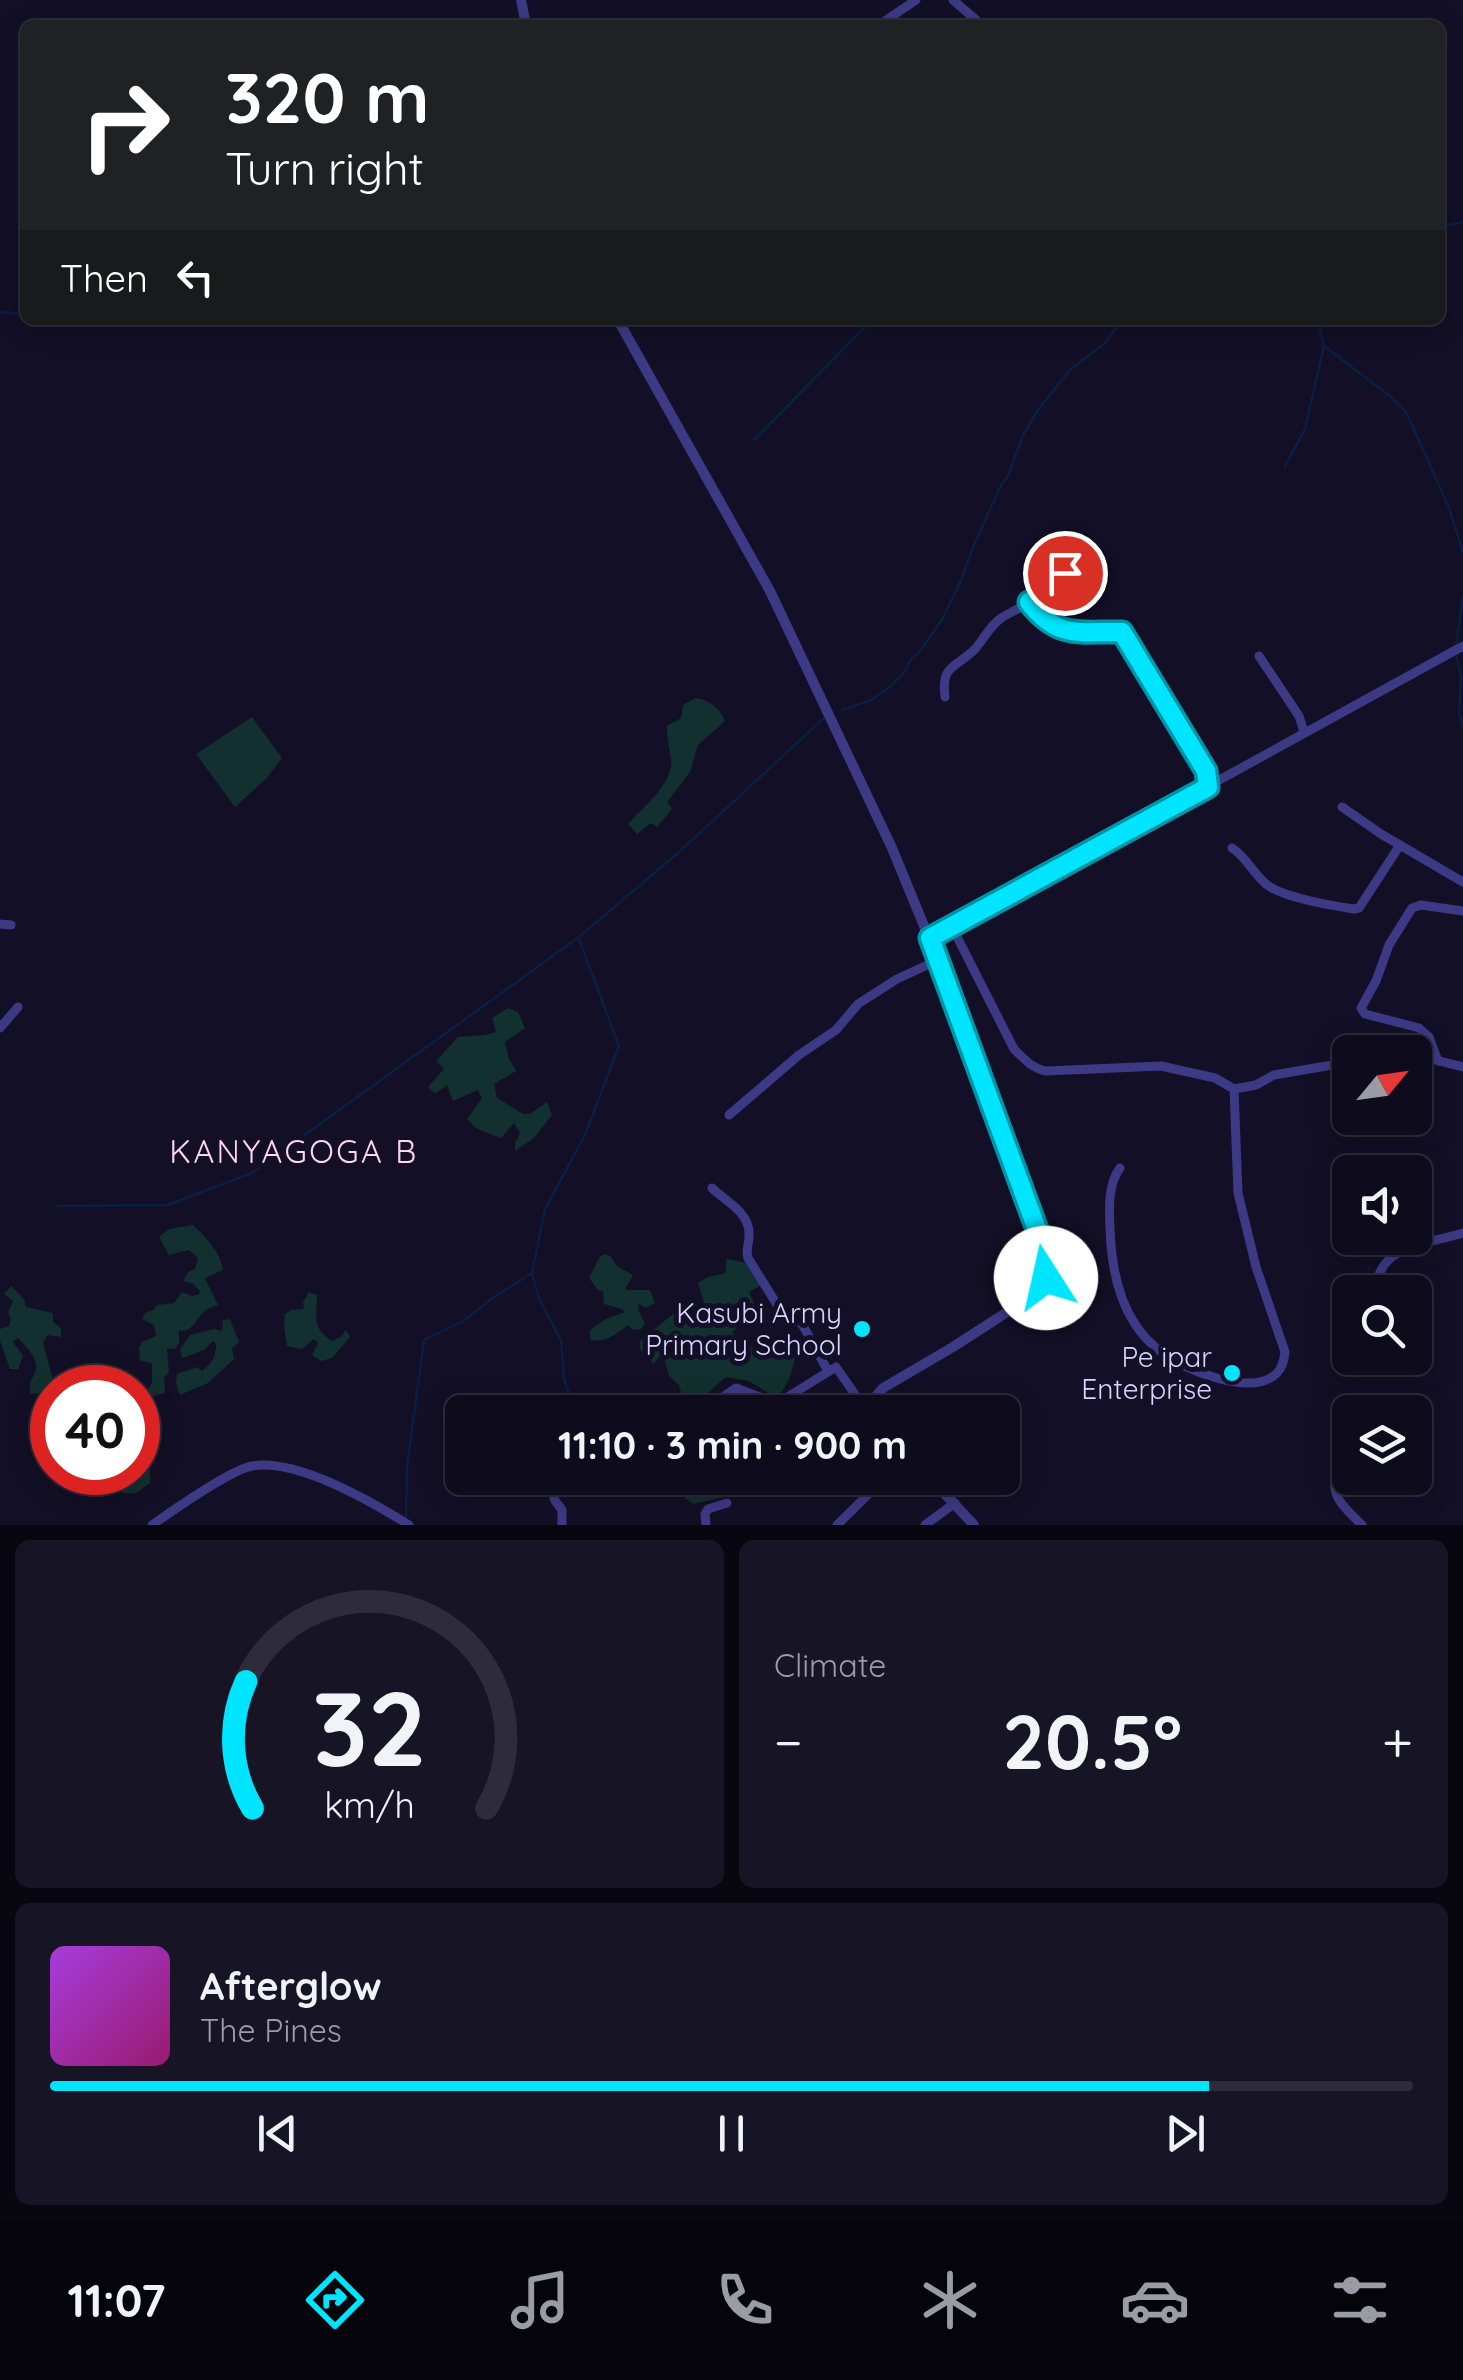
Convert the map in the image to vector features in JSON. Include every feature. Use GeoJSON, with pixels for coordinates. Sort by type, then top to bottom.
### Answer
{"type":"FeatureCollection","features":[{"type":"Feature","properties":{"kind":"street"},"geometry":{"type":"LineString","coordinates":[[886,20],[916,0]]}},
{"type":"Feature","properties":{"kind":"street"},"geometry":{"type":"LineString","coordinates":[[954,0],[976,20]]}},
{"type":"Feature","properties":{"kind":"street"},"geometry":{"type":"LineString","coordinates":[[621,325],[770,590],[886,834],[930,938],[1046,1254],[1046,1278],[1035,1294],[875,1395]]}},
{"type":"Feature","properties":{"kind":"street"},"geometry":{"type":"LineString","coordinates":[[945,697],[943,681],[947,672],[972,652],[1000,620],[1054,589],[1065,577],[1067,561]]}},
{"type":"Feature","properties":{"kind":"street"},"geometry":{"type":"LineString","coordinates":[[1029,602],[1056,627],[1084,633],[1122,632],[1206,771],[1208,787]]}},
{"type":"Feature","properties":{"kind":"street"},"geometry":{"type":"LineString","coordinates":[[930,938],[1463,646]]}},
{"type":"Feature","properties":{"kind":"street"},"geometry":{"type":"LineString","coordinates":[[1259,656],[1300,716],[1304,732]]}},
{"type":"Feature","properties":{"kind":"street"},"geometry":{"type":"LineString","coordinates":[[1342,807],[1463,882]]}},
{"type":"Feature","properties":{"kind":"street"},"geometry":{"type":"LineString","coordinates":[[1232,848],[1274,888],[1322,904],[1354,909],[1400,845]]}},
{"type":"Feature","properties":{"kind":"street"},"geometry":{"type":"LineString","coordinates":[[1438,1061],[1420,1028],[1365,1014],[1362,1008],[1388,944],[1412,908],[1421,905],[1463,911]]}},
{"type":"Feature","properties":{"kind":"street"},"geometry":{"type":"LineString","coordinates":[[952,927],[1014,1049],[1034,1067],[1046,1071],[1161,1066],[1215,1078],[1234,1090],[1256,1085],[1274,1075],[1332,1065]]}},
{"type":"Feature","properties":{"kind":"street"},"geometry":{"type":"LineString","coordinates":[[728,1115],[799,1055],[836,1030],[858,1004],[938,960]]}},
{"type":"Feature","properties":{"kind":"street"},"geometry":{"type":"LineString","coordinates":[[0,1028],[18,1007]]}},
{"type":"Feature","properties":{"kind":"street"},"geometry":{"type":"LineString","coordinates":[[1432,1059],[1463,1067]]}},
{"type":"Feature","properties":{"kind":"street"},"geometry":{"type":"LineString","coordinates":[[1120,1168],[1109,1202],[1110,1236],[1117,1280],[1134,1323],[1164,1354],[1203,1374],[1246,1383],[1275,1375],[1285,1352],[1256,1267],[1238,1193],[1234,1090]]}},
{"type":"Feature","properties":{"kind":"street"},"geometry":{"type":"LineString","coordinates":[[712,1188],[746,1219],[750,1237],[748,1258],[780,1311],[802,1324],[828,1371]]}},
{"type":"Feature","properties":{"kind":"street"},"geometry":{"type":"LineString","coordinates":[[1378,1275],[1396,1252],[1463,1232]]}},
{"type":"Feature","properties":{"kind":"street"},"geometry":{"type":"LineString","coordinates":[[788,1395],[836,1367],[856,1395]]}},
{"type":"Feature","properties":{"kind":"street"},"geometry":{"type":"LineString","coordinates":[[724,1395],[736,1388],[756,1395]]}},
{"type":"Feature","properties":{"kind":"street"},"geometry":{"type":"LineString","coordinates":[[152,1525],[243,1469],[263,1466],[319,1477],[409,1525]]}},
{"type":"Feature","properties":{"kind":"street"},"geometry":{"type":"LineString","coordinates":[[837,1525],[867,1495]]}},
{"type":"Feature","properties":{"kind":"street"},"geometry":{"type":"LineString","coordinates":[[947,1495],[974,1525]]}},
{"type":"Feature","properties":{"kind":"street"},"geometry":{"type":"LineString","coordinates":[[1337,1495],[1344,1508],[1362,1525]]}},
{"type":"Feature","properties":{"kind":"street"},"geometry":{"type":"LineString","coordinates":[[554,1499],[562,1510],[562,1525]]}},
{"type":"Feature","properties":{"kind":"street"},"geometry":{"type":"LineString","coordinates":[[706,1525],[704,1514],[708,1508],[727,1503]]}},
{"type":"Feature","properties":{"kind":"street"},"geometry":{"type":"LineString","coordinates":[[925,1525],[955,1503]]}},
{"type":"Feature","properties":{"kind":"street"},"geometry":{"type":"LineString","coordinates":[[848,1513],[851,1525]]}},
{"type":"Feature","properties":{"kind":"green space"},"geometry":{"type":"Polygon","coordinates":[[[695,698],[713,705],[725,721],[698,745],[690,772],[667,802],[672,809],[657,827],[651,823],[637,834],[628,824],[657,794],[671,767],[667,726],[681,718],[683,705],[695,698]]]}},
{"type":"Feature","properties":{"kind":"green space"},"geometry":{"type":"Polygon","coordinates":[[[252,717],[282,758],[235,807],[196,754],[252,717]]]}},
{"type":"Feature","properties":{"kind":"green space"},"geometry":{"type":"Polygon","coordinates":[[[508,1008],[518,1012],[525,1028],[505,1042],[516,1071],[494,1084],[497,1098],[523,1114],[530,1114],[547,1102],[552,1115],[534,1138],[515,1151],[520,1133],[514,1123],[501,1138],[477,1129],[467,1119],[482,1098],[478,1090],[453,1101],[447,1085],[435,1094],[428,1087],[444,1069],[436,1061],[458,1037],[496,1032],[492,1018],[508,1008]]]}},
{"type":"Feature","properties":{"kind":"green space"},"geometry":{"type":"Polygon","coordinates":[[[193,1225],[212,1245],[223,1270],[205,1278],[218,1305],[201,1314],[188,1329],[179,1331],[175,1349],[167,1348],[169,1373],[164,1377],[165,1393],[160,1394],[160,1365],[140,1361],[142,1342],[156,1336],[154,1325],[142,1319],[157,1305],[174,1303],[182,1292],[192,1296],[200,1291],[183,1281],[195,1269],[198,1258],[189,1250],[169,1255],[159,1237],[169,1229],[193,1225]]]}},
{"type":"Feature","properties":{"kind":"green space"},"geometry":{"type":"Polygon","coordinates":[[[604,1254],[633,1275],[625,1290],[650,1290],[655,1303],[646,1308],[639,1304],[645,1323],[641,1329],[633,1330],[628,1325],[610,1337],[595,1340],[590,1339],[590,1330],[625,1312],[604,1304],[603,1291],[589,1278],[604,1254]]]}},
{"type":"Feature","properties":{"kind":"green space"},"geometry":{"type":"Polygon","coordinates":[[[726,1259],[752,1264],[765,1283],[749,1292],[761,1318],[737,1327],[732,1333],[752,1347],[791,1351],[796,1356],[780,1395],[772,1395],[749,1381],[726,1377],[707,1395],[682,1395],[665,1361],[659,1357],[654,1364],[640,1349],[640,1341],[683,1306],[689,1304],[699,1316],[705,1306],[698,1283],[726,1273],[726,1259]]]}},
{"type":"Feature","properties":{"kind":"green space"},"geometry":{"type":"Polygon","coordinates":[[[11,1286],[24,1299],[26,1307],[53,1313],[61,1337],[47,1335],[43,1343],[49,1365],[36,1365],[18,1338],[13,1342],[23,1356],[18,1369],[10,1369],[0,1329],[9,1326],[8,1312],[13,1301],[4,1294],[11,1286]]]}},
{"type":"Feature","properties":{"kind":"green space"},"geometry":{"type":"Polygon","coordinates":[[[309,1292],[317,1295],[321,1331],[332,1341],[346,1330],[350,1337],[332,1358],[321,1361],[312,1355],[318,1343],[314,1339],[302,1349],[287,1346],[285,1314],[304,1309],[309,1292]]]}},
{"type":"Feature","properties":{"kind":"green space"},"geometry":{"type":"Polygon","coordinates":[[[230,1319],[239,1342],[232,1348],[234,1359],[208,1383],[180,1395],[177,1374],[198,1367],[202,1371],[213,1359],[216,1344],[213,1341],[204,1350],[182,1358],[180,1350],[190,1335],[222,1331],[223,1320],[230,1319]]]}},
{"type":"Feature","properties":{"kind":"green space"},"geometry":{"type":"Polygon","coordinates":[[[685,1495],[732,1495],[694,1504],[685,1495]]]}},
{"type":"Feature","properties":{"kind":"waterway"},"geometry":{"type":"LineString","coordinates":[[1445,228],[1463,222]]}},
{"type":"Feature","properties":{"kind":"waterway"},"geometry":{"type":"LineString","coordinates":[[0,312],[20,314]]}},
{"type":"Feature","properties":{"kind":"waterway"},"geometry":{"type":"LineString","coordinates":[[754,440],[867,325]]}},
{"type":"Feature","properties":{"kind":"waterway"},"geometry":{"type":"LineString","coordinates":[[842,710],[871,700],[891,686],[920,651],[943,618],[1023,435],[1038,410],[1070,370],[1105,343],[1118,325]]}},
{"type":"Feature","properties":{"kind":"waterway"},"geometry":{"type":"LineString","coordinates":[[1322,325],[1324,346],[1406,412],[1448,505],[1463,552]]}},
{"type":"Feature","properties":{"kind":"waterway"},"geometry":{"type":"LineString","coordinates":[[1285,466],[1305,429],[1324,346]]}},
{"type":"Feature","properties":{"kind":"waterway"},"geometry":{"type":"LineString","coordinates":[[1456,647],[1463,596]]}},
{"type":"Feature","properties":{"kind":"waterway"},"geometry":{"type":"LineString","coordinates":[[1456,654],[1463,727]]}},
{"type":"Feature","properties":{"kind":"waterway"},"geometry":{"type":"LineString","coordinates":[[56,1206],[168,1205],[252,1173],[579,937],[679,852],[824,718]]}},
{"type":"Feature","properties":{"kind":"waterway"},"geometry":{"type":"LineString","coordinates":[[569,1395],[561,1340],[539,1299],[532,1273],[545,1209],[585,1135],[619,1046],[579,939]]}},
{"type":"Feature","properties":{"kind":"waterway"},"geometry":{"type":"LineString","coordinates":[[406,1519],[407,1467],[424,1340],[465,1320],[532,1273]]}},
{"type":"Feature","properties":{"kind":"place","name":"Kasubi Army Primary School"},"geometry":{"type":"Point","coordinates":[862,1329]}},
{"type":"Feature","properties":{"kind":"place","name":"Pe ipar Enterprise"},"geometry":{"type":"Point","coordinates":[1232,1373]}},
{"type":"Feature","properties":{"kind":"district","name":"KANYAGOGA B"},"geometry":{"type":"Point","coordinates":[294,1152]}},
{"type":"Feature","properties":{"kind":"route"},"geometry":{"type":"LineString","coordinates":[[1046,1278],[1046,1254],[930,938],[1208,787],[1206,771],[1122,632],[1091,634],[1062,629],[1033,608],[1029,602],[1054,589],[1065,573]]}}]}
